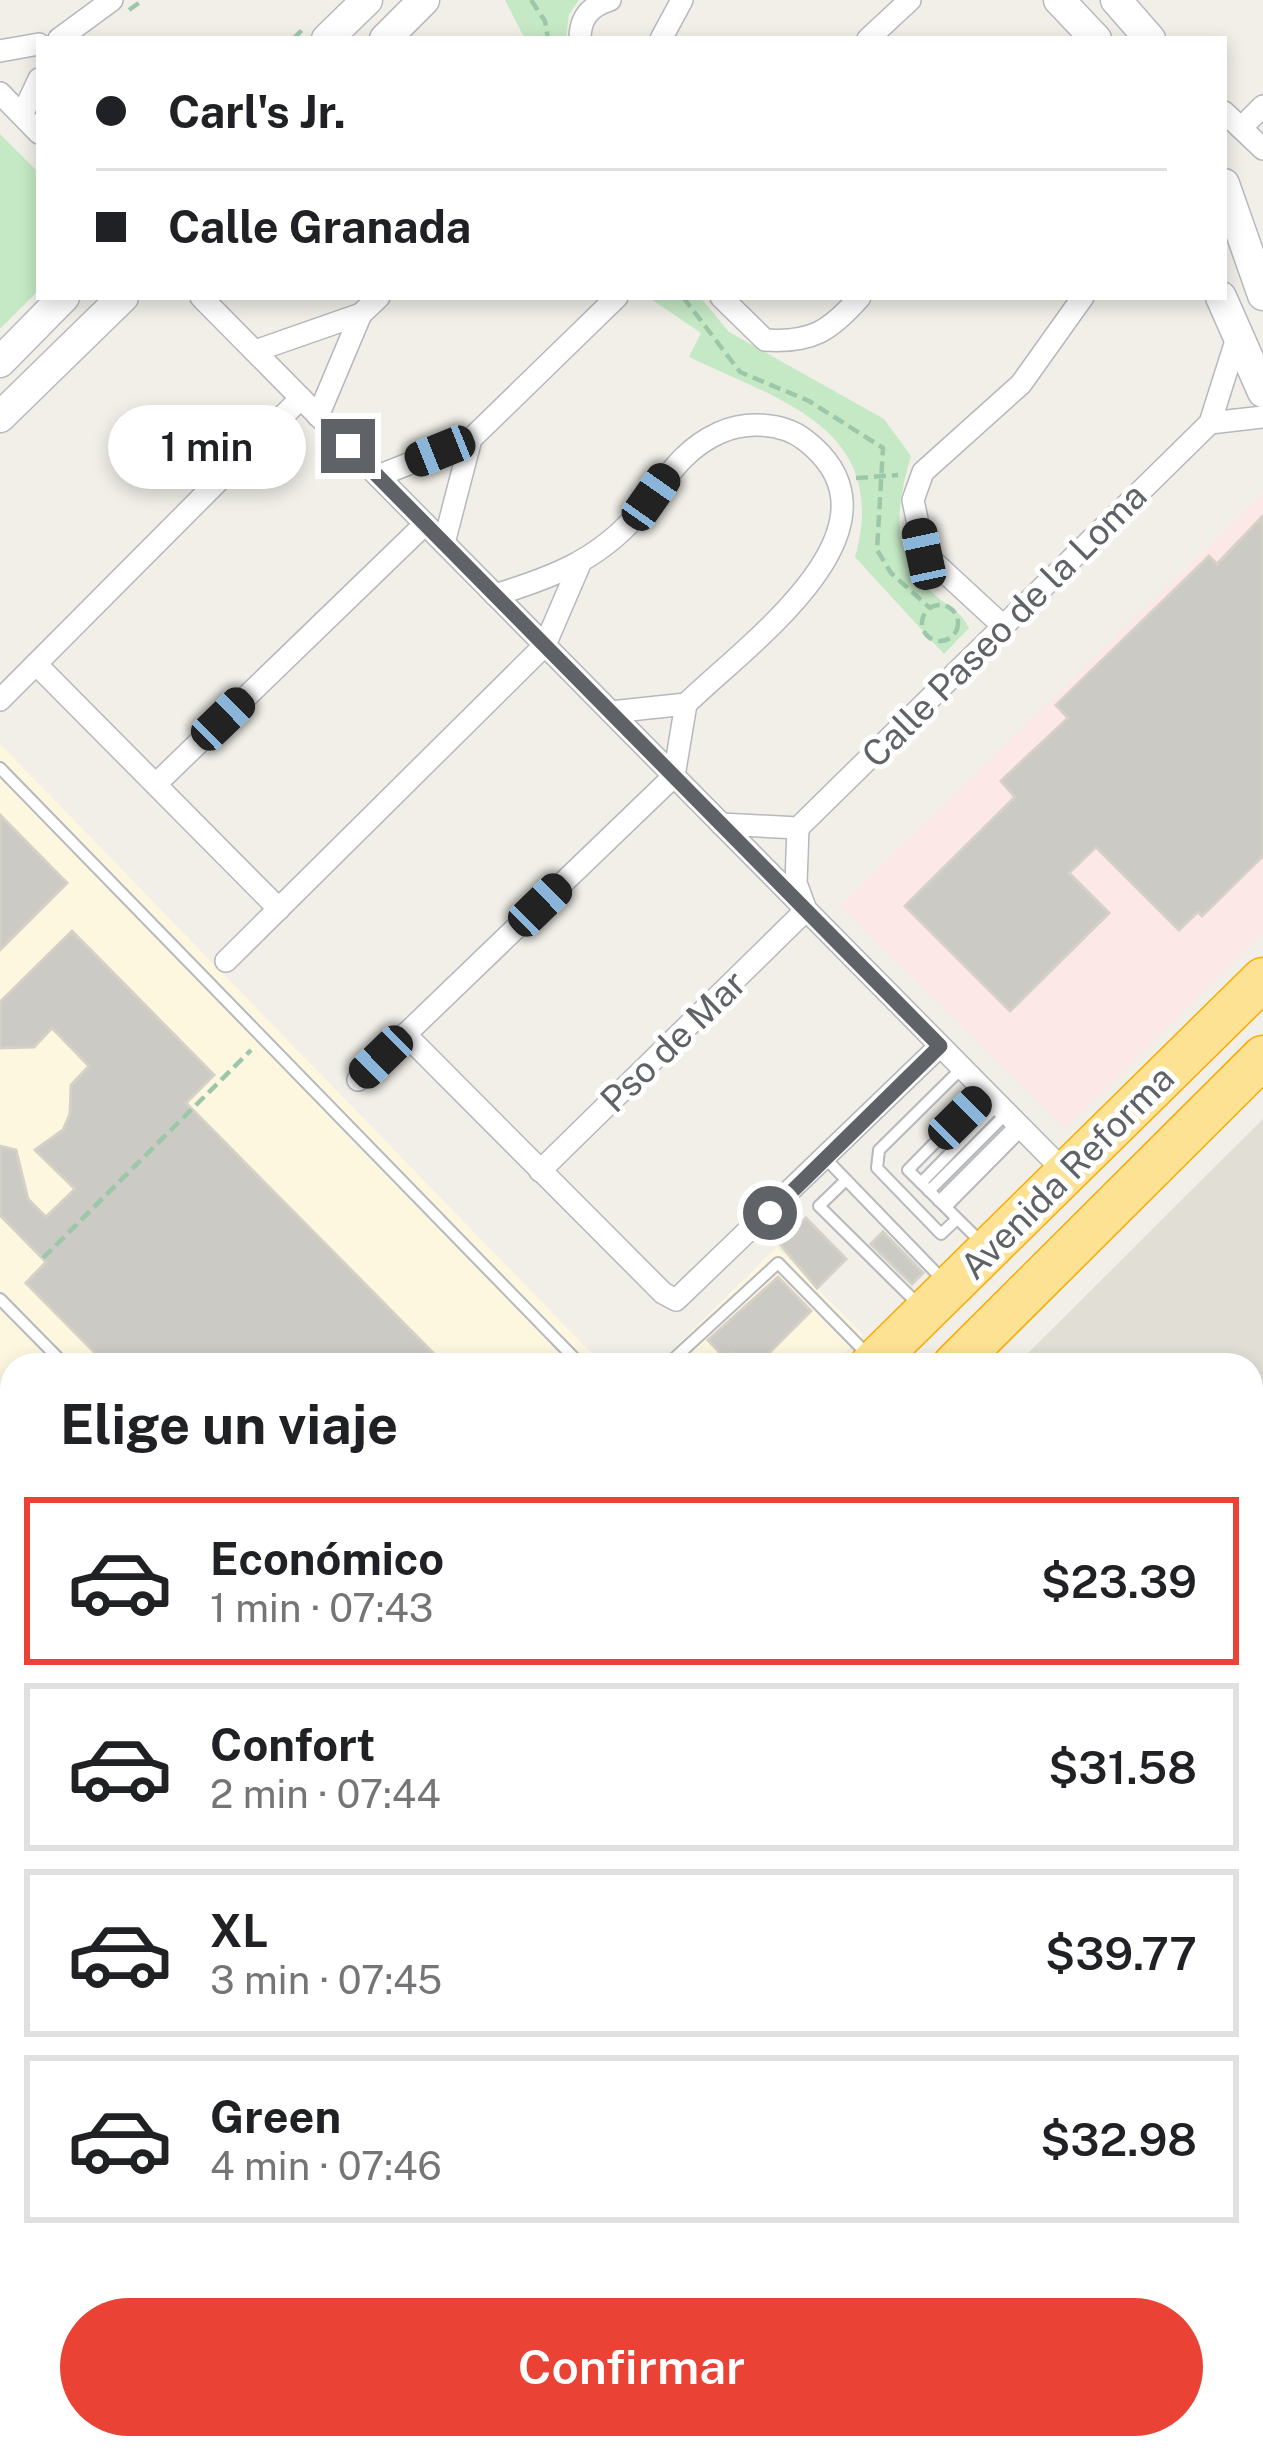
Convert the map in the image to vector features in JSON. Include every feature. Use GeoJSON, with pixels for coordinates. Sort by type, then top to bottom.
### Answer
{"type":"FeatureCollection","features":[{"type":"Feature","properties":{"kind":"highway","name":"Avenida Reforma"},"geometry":{"type":"LineString","coordinates":[[883,1353],[1263,979]]}},
{"type":"Feature","properties":{"kind":"highway","name":"Avenida Reforma"},"geometry":{"type":"LineString","coordinates":[[965,1353],[1263,1058]]}},
{"type":"Feature","properties":{"kind":"highway"},"geometry":{"type":"LineString","coordinates":[[1010,1310],[1018,1268],[1078,1208],[1080,1188],[1066,1173]]}},
{"type":"Feature","properties":{"kind":"main road"},"geometry":{"type":"LineString","coordinates":[[330,36],[367,0]]}},
{"type":"Feature","properties":{"kind":"main road"},"geometry":{"type":"LineString","coordinates":[[388,36],[424,0]]}},
{"type":"Feature","properties":{"kind":"main road"},"geometry":{"type":"LineString","coordinates":[[1059,0],[1093,36]]}},
{"type":"Feature","properties":{"kind":"main road"},"geometry":{"type":"LineString","coordinates":[[1128,4],[1148,36]]}},
{"type":"Feature","properties":{"kind":"main road"},"geometry":{"type":"LineString","coordinates":[[1227,193],[1263,296]]}},
{"type":"Feature","properties":{"kind":"main road"},"geometry":{"type":"LineString","coordinates":[[0,362],[61,300]]}},
{"type":"Feature","properties":{"kind":"main road"},"geometry":{"type":"LineString","coordinates":[[0,416],[120,300]]}},
{"type":"Feature","properties":{"kind":"main road"},"geometry":{"type":"LineString","coordinates":[[1222,300],[1236,341],[1263,392]]}},
{"type":"Feature","properties":{"kind":"street"},"geometry":{"type":"LineString","coordinates":[[63,36],[112,0]]}},
{"type":"Feature","properties":{"kind":"street"},"geometry":{"type":"LineString","coordinates":[[580,36],[580,25],[594,4],[610,0]]}},
{"type":"Feature","properties":{"kind":"street"},"geometry":{"type":"LineString","coordinates":[[663,36],[682,0]]}},
{"type":"Feature","properties":{"kind":"street"},"geometry":{"type":"LineString","coordinates":[[871,36],[910,0]]}},
{"type":"Feature","properties":{"kind":"street"},"geometry":{"type":"LineString","coordinates":[[0,51],[36,45]]}},
{"type":"Feature","properties":{"kind":"street"},"geometry":{"type":"LineString","coordinates":[[22,116],[36,86]]}},
{"type":"Feature","properties":{"kind":"street"},"geometry":{"type":"LineString","coordinates":[[0,93],[36,130]]}},
{"type":"Feature","properties":{"kind":"street"},"geometry":{"type":"LineString","coordinates":[[1263,106],[1232,120],[1263,149]]}},
{"type":"Feature","properties":{"kind":"street"},"geometry":{"type":"LineString","coordinates":[[204,300],[1066,1173]]}},
{"type":"Feature","properties":{"kind":"street"},"geometry":{"type":"LineString","coordinates":[[319,416],[362,314],[376,300]]}},
{"type":"Feature","properties":{"kind":"street"},"geometry":{"type":"LineString","coordinates":[[378,476],[471,439],[614,300]]}},
{"type":"Feature","properties":{"kind":"street"},"geometry":{"type":"LineString","coordinates":[[724,300],[766,340],[800,342],[831,331],[857,300]]}},
{"type":"Feature","properties":{"kind":"street"},"geometry":{"type":"LineString","coordinates":[[1003,626],[924,554],[913,500],[920,479],[1021,384],[1081,300]]}},
{"type":"Feature","properties":{"kind":"street"},"geometry":{"type":"LineString","coordinates":[[255,351],[362,314]]}},
{"type":"Feature","properties":{"kind":"street","name":"Calle Paseo de la Loma"},"geometry":{"type":"LineString","coordinates":[[798,828],[1210,423],[1236,341]]}},
{"type":"Feature","properties":{"kind":"street"},"geometry":{"type":"LineString","coordinates":[[0,700],[301,398]]}},
{"type":"Feature","properties":{"kind":"street"},"geometry":{"type":"LineString","coordinates":[[1210,423],[1263,417]]}},
{"type":"Feature","properties":{"kind":"street"},"geometry":{"type":"LineString","coordinates":[[358,1080],[674,776],[686,704],[833,553],[844,515],[839,483],[823,454],[799,435],[738,425],[680,457],[634,518],[578,566],[495,595]]}},
{"type":"Feature","properties":{"kind":"street"},"geometry":{"type":"LineString","coordinates":[[444,543],[471,439]]}},
{"type":"Feature","properties":{"kind":"street"},"geometry":{"type":"LineString","coordinates":[[156,784],[425,524]]}},
{"type":"Feature","properties":{"kind":"street"},"geometry":{"type":"LineString","coordinates":[[226,961],[544,645],[578,566]]}},
{"type":"Feature","properties":{"kind":"street"},"geometry":{"type":"LineString","coordinates":[[36,664],[279,909]]}},
{"type":"Feature","properties":{"kind":"street"},"geometry":{"type":"LineString","coordinates":[[610,712],[686,704]]}},
{"type":"Feature","properties":{"kind":"street"},"geometry":{"type":"LineString","coordinates":[[721,824],[798,828],[796,883],[806,910]]}},
{"type":"Feature","properties":{"kind":"street","name":"Pso de Mar"},"geometry":{"type":"LineString","coordinates":[[540,1171],[806,910]]}},
{"type":"Feature","properties":{"kind":"street"},"geometry":{"type":"LineString","coordinates":[[405,1034],[676,1300],[940,1046]]}},
{"type":"Feature","properties":{"kind":"lane"},"geometry":{"type":"LineString","coordinates":[[0,768],[569,1353]]}},
{"type":"Feature","properties":{"kind":"lane"},"geometry":{"type":"LineString","coordinates":[[933,1195],[941,1234],[877,1168],[878,1150],[962,1068]]}},
{"type":"Feature","properties":{"kind":"lane"},"geometry":{"type":"LineString","coordinates":[[933,1195],[1005,1112]]}},
{"type":"Feature","properties":{"kind":"lane"},"geometry":{"type":"LineString","coordinates":[[933,1195],[1005,1112]]}},
{"type":"Feature","properties":{"kind":"lane"},"geometry":{"type":"LineString","coordinates":[[988,1249],[908,1170],[1005,1112]]}},
{"type":"Feature","properties":{"kind":"lane"},"geometry":{"type":"LineString","coordinates":[[826,1159],[938,1300]]}},
{"type":"Feature","properties":{"kind":"lane"},"geometry":{"type":"LineString","coordinates":[[846,1180],[819,1206],[938,1300]]}},
{"type":"Feature","properties":{"kind":"lane"},"geometry":{"type":"LineString","coordinates":[[680,1353],[778,1263],[864,1353]]}},
{"type":"Feature","properties":{"kind":"lane"},"geometry":{"type":"LineString","coordinates":[[0,1299],[53,1353]]}},
{"type":"Feature","properties":{"kind":"path"},"geometry":{"type":"LineString","coordinates":[[531,0],[545,21],[548,36]]}},
{"type":"Feature","properties":{"kind":"path"},"geometry":{"type":"LineString","coordinates":[[839,483],[883,474],[920,479]]}},
{"type":"Feature","properties":{"kind":"path"},"geometry":{"type":"LineString","coordinates":[[944,606],[955,614],[958,627],[950,638],[936,641],[925,633],[922,620],[930,608],[944,606]]}},
{"type":"Feature","properties":{"kind":"path"},"geometry":{"type":"LineString","coordinates":[[43,1258],[263,1039]]}},
{"type":"Feature","properties":{"kind":"shaded area"},"geometry":{"type":"Polygon","coordinates":[[[1263,493],[1263,933],[1066,1128],[840,906],[1263,493]]]}},
{"type":"Feature","properties":{"kind":"shaded area"},"geometry":{"type":"Polygon","coordinates":[[[0,744],[591,1353],[0,1353],[0,744]]]}},
{"type":"Feature","properties":{"kind":"shaded area"},"geometry":{"type":"Polygon","coordinates":[[[1263,1119],[1263,1353],[1028,1353],[1263,1119]]]}},
{"type":"Feature","properties":{"kind":"shaded area"},"geometry":{"type":"Polygon","coordinates":[[[777,1247],[863,1335],[844,1353],[669,1353],[777,1247]]]}},
{"type":"Feature","properties":{"kind":"green space"},"geometry":{"type":"Polygon","coordinates":[[[505,0],[579,0],[569,14],[566,36],[523,36],[505,0]]]}},
{"type":"Feature","properties":{"kind":"green space"},"geometry":{"type":"Polygon","coordinates":[[[0,134],[36,170],[36,293],[0,329],[0,134]]]}},
{"type":"Feature","properties":{"kind":"green space"},"geometry":{"type":"Polygon","coordinates":[[[652,300],[702,300],[729,332],[884,419],[911,456],[900,512],[903,547],[920,579],[969,628],[944,654],[855,557],[862,513],[857,478],[843,449],[820,425],[791,406],[689,357],[701,333],[652,300]]]}},
{"type":"Feature","properties":{"kind":"building"},"geometry":{"type":"Polygon","coordinates":[[[1263,516],[1263,856],[1202,916],[1198,912],[1179,930],[1096,847],[1069,873],[1109,913],[1010,1011],[905,906],[1015,797],[1001,781],[1068,718],[1056,705],[1209,556],[1217,564],[1263,516]]]}},
{"type":"Feature","properties":{"kind":"building"},"geometry":{"type":"Polygon","coordinates":[[[0,815],[67,883],[0,950],[0,815]]]}},
{"type":"Feature","properties":{"kind":"building"},"geometry":{"type":"Polygon","coordinates":[[[72,931],[214,1075],[186,1103],[433,1353],[95,1353],[26,1283],[46,1262],[0,1215],[0,1146],[16,1150],[28,1199],[46,1217],[75,1189],[35,1150],[63,1130],[70,1114],[71,1085],[89,1066],[52,1028],[34,1047],[0,1048],[0,1002],[72,931]]]}},
{"type":"Feature","properties":{"kind":"building"},"geometry":{"type":"Polygon","coordinates":[[[806,1218],[846,1259],[817,1288],[780,1244],[806,1218]]]}},
{"type":"Feature","properties":{"kind":"building"},"geometry":{"type":"Polygon","coordinates":[[[883,1232],[923,1273],[912,1284],[871,1244],[883,1232]]]}},
{"type":"Feature","properties":{"kind":"building"},"geometry":{"type":"Polygon","coordinates":[[[778,1277],[811,1311],[769,1353],[720,1353],[708,1340],[778,1277]]]}},
{"type":"Feature","properties":{"kind":"route"},"geometry":{"type":"LineString","coordinates":[[348,446],[940,1046],[770,1213]]}}]}
